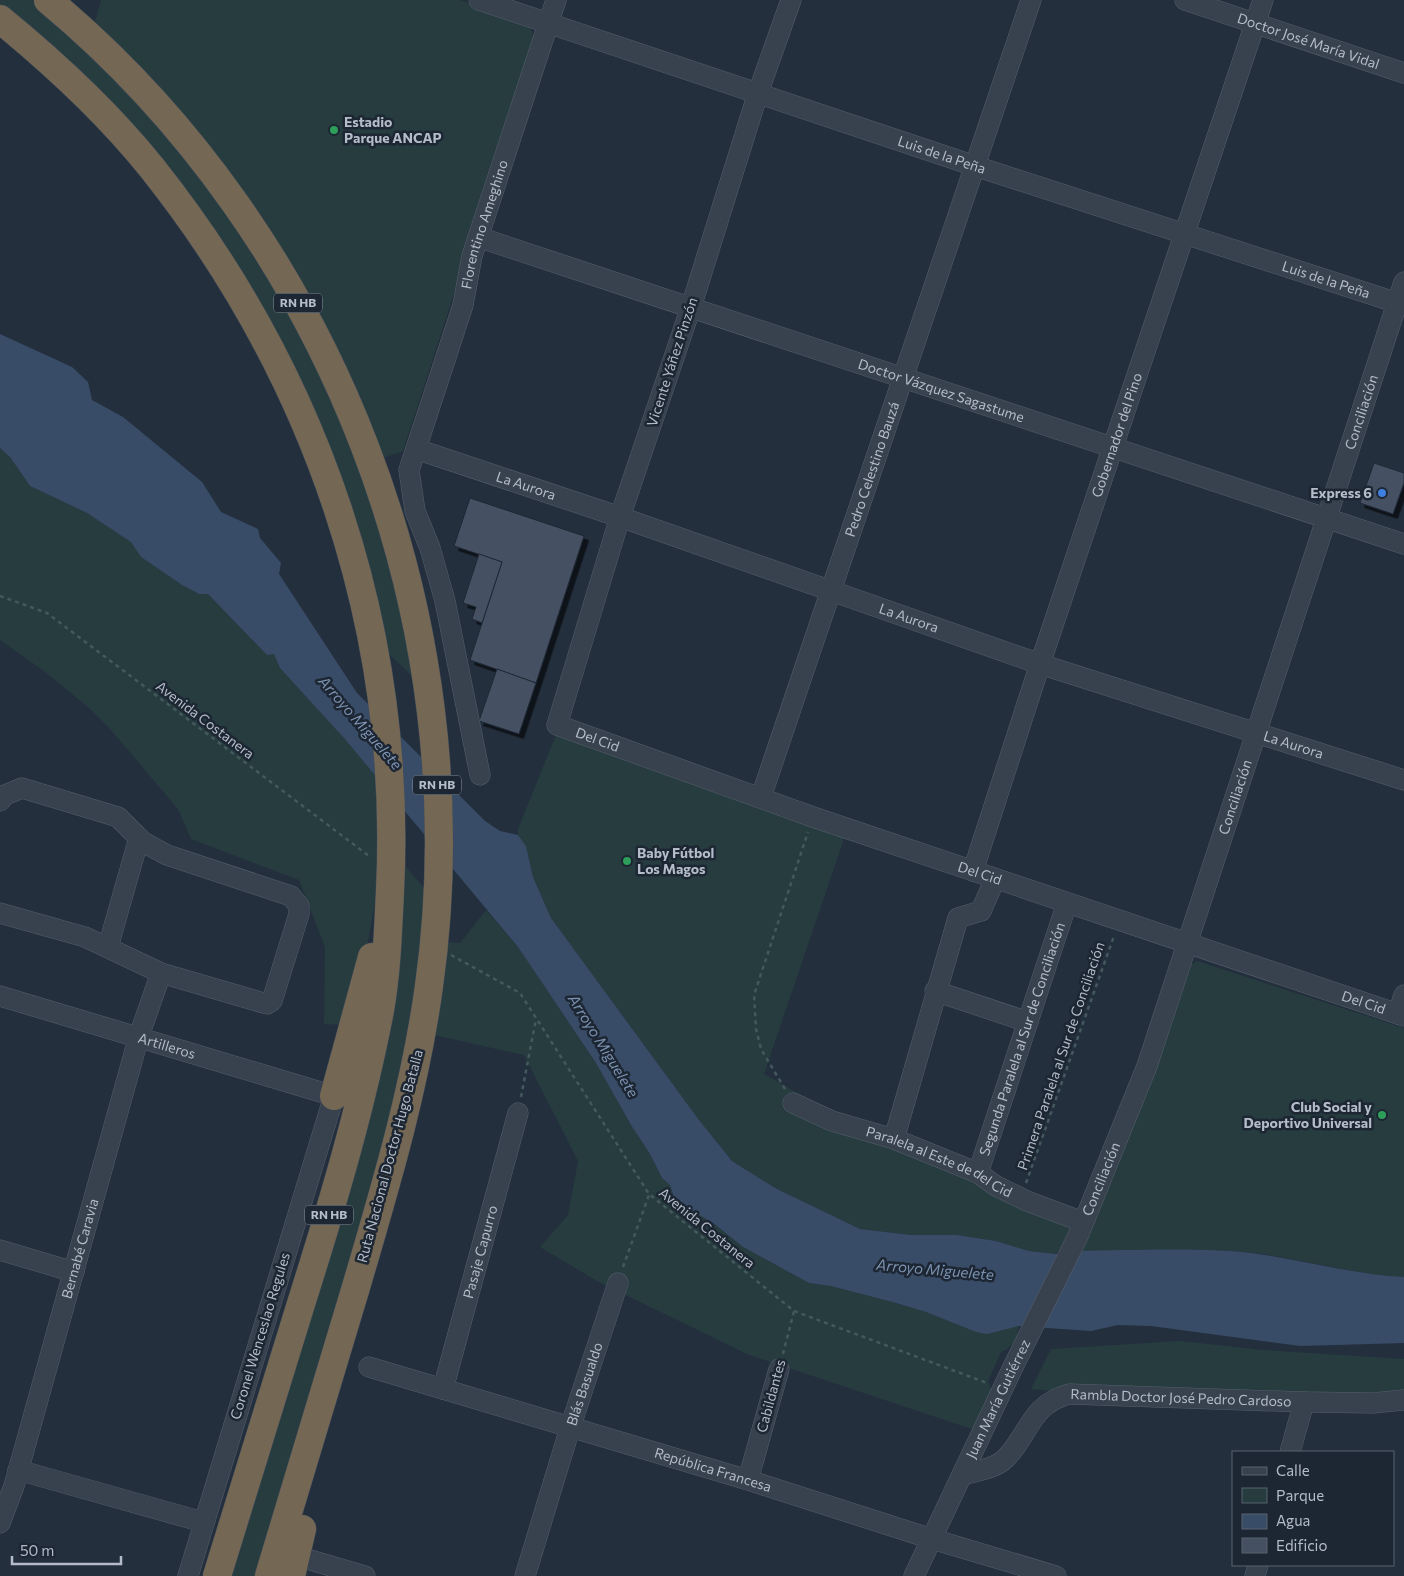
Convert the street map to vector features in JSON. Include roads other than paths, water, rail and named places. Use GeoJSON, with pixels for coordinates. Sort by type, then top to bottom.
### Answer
{"type":"FeatureCollection","features":[{"type":"Feature","properties":{"kind":"highway","name":"Ruta Nacional Doctor Hugo Batalla"},"geometry":{"type":"LineString","coordinates":[[48,0],[109,55],[151,98],[194,148],[247,222],[293,294],[347,402],[371,461],[401,555],[427,673],[438,799],[437,898],[434,946],[425,1012],[411,1085],[381,1204],[269,1576]]}},
{"type":"Feature","properties":{"kind":"highway","name":"RN HB"},"geometry":{"type":"LineString","coordinates":[[0,19],[54,65],[103,112],[151,166],[191,219],[227,274],[281,370],[324,464],[342,517],[368,620],[380,690],[388,749],[392,844],[386,970],[380,1010],[349,1142],[217,1576]]}},
{"type":"Feature","properties":{"kind":"highway"},"geometry":{"type":"LineString","coordinates":[[334,1096],[376,939],[390,904]]}},
{"type":"Feature","properties":{"kind":"highway"},"geometry":{"type":"LineString","coordinates":[[299,1568],[294,1554],[344,1388],[372,1282],[380,1240],[381,1204]]}},
{"type":"Feature","properties":{"kind":"street","name":"Luis de la Peña"},"geometry":{"type":"LineString","coordinates":[[479,0],[975,166],[1400,304]]}},
{"type":"Feature","properties":{"kind":"street","name":"Florentino Ameghino"},"geometry":{"type":"LineString","coordinates":[[480,775],[445,601],[430,548],[415,511],[409,470],[464,305],[472,256],[556,0]]}},
{"type":"Feature","properties":{"kind":"street","name":"Vicente Yáñez Pinzón"},"geometry":{"type":"LineString","coordinates":[[557,726],[620,517],[690,307],[758,93],[792,0]]}},
{"type":"Feature","properties":{"kind":"street","name":"Pedro Celestino Bauzá"},"geometry":{"type":"LineString","coordinates":[[761,797],[1031,0]]}},
{"type":"Feature","properties":{"kind":"street","name":"Doctor José María Vidal"},"geometry":{"type":"LineString","coordinates":[[1185,0],[1404,73]]}},
{"type":"Feature","properties":{"kind":"street","name":"Gobernador del Pino"},"geometry":{"type":"LineString","coordinates":[[973,871],[1040,664],[1263,0]]}},
{"type":"Feature","properties":{"kind":"street","name":"Doctor Vázquez Sagastume"},"geometry":{"type":"LineString","coordinates":[[478,237],[1404,544]]}},
{"type":"Feature","properties":{"kind":"street","name":"Conciliación"},"geometry":{"type":"LineString","coordinates":[[1080,1229],[1147,1066],[1326,518],[1400,304],[1404,282]]}},
{"type":"Feature","properties":{"kind":"street","name":"La Aurora"},"geometry":{"type":"LineString","coordinates":[[416,449],[620,517],[1040,664],[1404,780]]}},
{"type":"Feature","properties":{"kind":"street","name":"Del Cid"},"geometry":{"type":"LineString","coordinates":[[557,726],[813,817],[1401,1015]]}},
{"type":"Feature","properties":{"kind":"street"},"geometry":{"type":"LineString","coordinates":[[0,800],[22,788],[118,817],[139,838],[167,855],[291,896],[299,906],[299,914],[272,1001],[267,1004],[161,973],[85,937],[0,913]]}},
{"type":"Feature","properties":{"kind":"street"},"geometry":{"type":"LineString","coordinates":[[108,947],[139,838]]}},
{"type":"Feature","properties":{"kind":"street"},"geometry":{"type":"LineString","coordinates":[[894,1139],[935,991],[958,918],[981,911],[995,879]]}},
{"type":"Feature","properties":{"kind":"street","name":"Segunda Paralela al Sur de Conciliación"},"geometry":{"type":"LineString","coordinates":[[978,1173],[1067,903]]}},
{"type":"Feature","properties":{"kind":"street","name":"Bernabé Caravia"},"geometry":{"type":"LineString","coordinates":[[0,1523],[18,1470],[139,1036],[161,973]]}},
{"type":"Feature","properties":{"kind":"street"},"geometry":{"type":"LineString","coordinates":[[935,991],[1028,1022]]}},
{"type":"Feature","properties":{"kind":"street"},"geometry":{"type":"LineString","coordinates":[[1401,1015],[1404,995]]}},
{"type":"Feature","properties":{"kind":"street","name":"Artilleros"},"geometry":{"type":"LineString","coordinates":[[0,996],[139,1036],[334,1096]]}},
{"type":"Feature","properties":{"kind":"street","name":"Coronel Wenceslao Regules"},"geometry":{"type":"LineString","coordinates":[[188,1576],[334,1096]]}},
{"type":"Feature","properties":{"kind":"street","name":"Paralela al Este de del Cid"},"geometry":{"type":"LineString","coordinates":[[794,1102],[832,1121],[894,1139],[978,1173],[996,1186],[1080,1229]]}},
{"type":"Feature","properties":{"kind":"street","name":"Pasaje Capurro"},"geometry":{"type":"LineString","coordinates":[[443,1389],[518,1113]]}},
{"type":"Feature","properties":{"kind":"street","name":"Juan María Gutiérrez"},"geometry":{"type":"LineString","coordinates":[[914,1576],[1080,1229]]}},
{"type":"Feature","properties":{"kind":"street"},"geometry":{"type":"LineString","coordinates":[[0,1250],[74,1272]]}},
{"type":"Feature","properties":{"kind":"street","name":"Blás Basualdo"},"geometry":{"type":"LineString","coordinates":[[525,1576],[570,1428],[618,1283]]}},
{"type":"Feature","properties":{"kind":"street","name":"República Francesa"},"geometry":{"type":"LineString","coordinates":[[370,1367],[748,1480],[932,1539],[1056,1576]]}},
{"type":"Feature","properties":{"kind":"street","name":"Cabildantes"},"geometry":{"type":"LineString","coordinates":[[748,1480],[779,1369]]}},
{"type":"Feature","properties":{"kind":"street","name":"Rambla Doctor José Pedro Cardoso"},"geometry":{"type":"LineString","coordinates":[[962,1475],[992,1466],[1005,1458],[1039,1410],[1052,1400],[1069,1394],[1304,1402],[1372,1403],[1404,1400]]}},
{"type":"Feature","properties":{"kind":"street"},"geometry":{"type":"LineString","coordinates":[[1290,1451],[1304,1402]]}},
{"type":"Feature","properties":{"kind":"street"},"geometry":{"type":"LineString","coordinates":[[18,1470],[203,1522]]}},
{"type":"Feature","properties":{"kind":"street"},"geometry":{"type":"LineString","coordinates":[[299,1568],[365,1576]]}},
{"type":"Feature","properties":{"kind":"water","name":"Arroyo Miguelete"},"geometry":{"type":"Polygon","coordinates":[[[0,334],[72,367],[88,382],[92,400],[123,417],[202,482],[221,512],[258,529],[260,538],[281,563],[279,574],[357,693],[485,821],[500,831],[518,835],[526,846],[533,877],[551,918],[699,1120],[732,1161],[777,1189],[860,1229],[911,1235],[957,1235],[996,1241],[1029,1251],[1056,1254],[1077,1251],[1134,1250],[1230,1251],[1274,1256],[1360,1272],[1404,1277],[1404,1343],[1300,1346],[1151,1326],[1118,1325],[1091,1331],[1019,1326],[987,1334],[976,1332],[926,1312],[896,1303],[831,1286],[809,1283],[743,1247],[713,1223],[675,1201],[670,1185],[662,1178],[650,1154],[631,1125],[596,1063],[518,947],[344,738],[280,668],[274,654],[267,655],[208,594],[199,594],[182,585],[141,557],[131,542],[87,513],[30,486],[10,457],[0,448],[0,334]]]}},
{"type":"Feature","properties":{"kind":"place","name":"Estadio Parque ANCAP"},"geometry":{"type":"Point","coordinates":[334,130]}},
{"type":"Feature","properties":{"kind":"place","name":"Express 6"},"geometry":{"type":"Point","coordinates":[1382,493]}},
{"type":"Feature","properties":{"kind":"place","name":"Baby Fútbol Los Magos"},"geometry":{"type":"Point","coordinates":[627,861]}},
{"type":"Feature","properties":{"kind":"place","name":"Club Social y Deportivo Universal"},"geometry":{"type":"Point","coordinates":[1382,1115]}}]}
